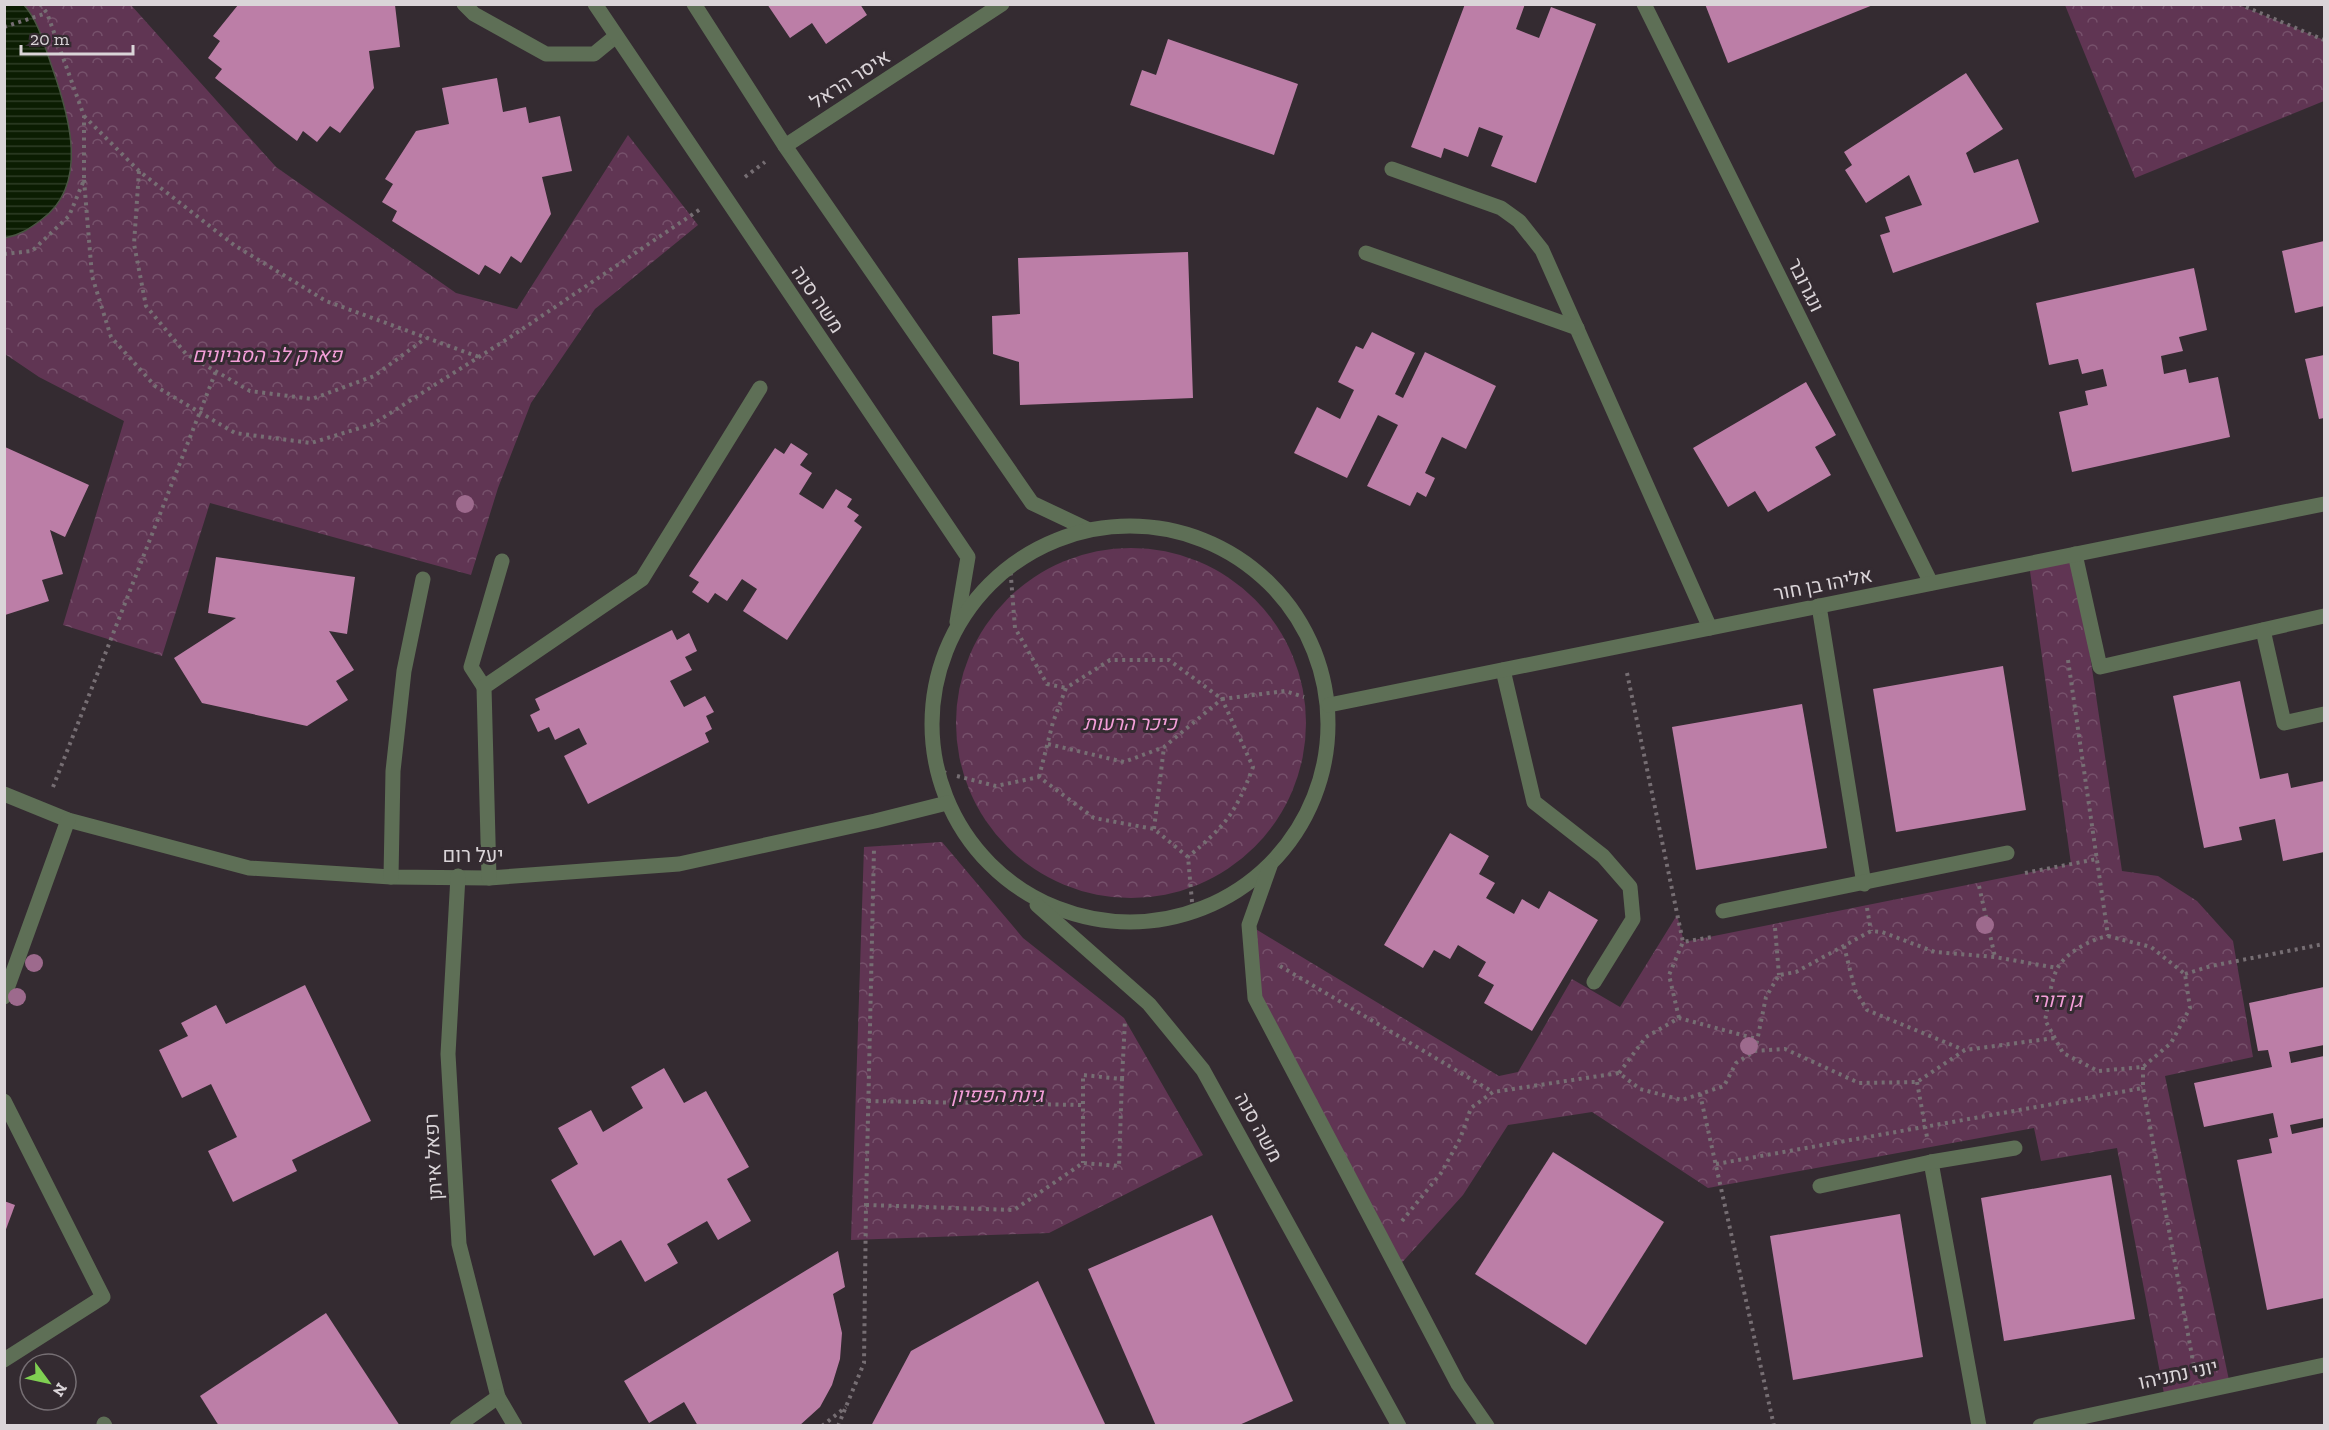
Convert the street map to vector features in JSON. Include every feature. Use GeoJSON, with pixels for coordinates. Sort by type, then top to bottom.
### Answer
{"type":"FeatureCollection","features":[{"type":"Feature","properties":{"kind":"street"},"geometry":{"type":"LineString","coordinates":[[464,4],[474,14],[546,54],[594,54],[616,36]]}},
{"type":"Feature","properties":{"kind":"street","name":"משה סנה"},"geometry":{"type":"LineString","coordinates":[[595,4],[968,557],[956,627],[938,673],[931,721],[936,771],[947,803],[978,854],[1149,1004],[1203,1070],[1399,1425]]}},
{"type":"Feature","properties":{"kind":"street"},"geometry":{"type":"LineString","coordinates":[[694,4],[785,146],[1032,503],[1087,529]]}},
{"type":"Feature","properties":{"kind":"street","name":"איסר הראל"},"geometry":{"type":"LineString","coordinates":[[785,146],[1002,4]]}},
{"type":"Feature","properties":{"kind":"street","name":"ונגרובר"},"geometry":{"type":"LineString","coordinates":[[1644,4],[1931,583]]}},
{"type":"Feature","properties":{"kind":"street"},"geometry":{"type":"LineString","coordinates":[[1392,169],[1501,208],[1519,221],[1542,250],[1710,628]]}},
{"type":"Feature","properties":{"kind":"street"},"geometry":{"type":"LineString","coordinates":[[1366,253],[1577,328]]}},
{"type":"Feature","properties":{"kind":"street"},"geometry":{"type":"LineString","coordinates":[[484,687],[642,579],[760,388]]}},
{"type":"Feature","properties":{"kind":"street","name":"אליהו בן חור"},"geometry":{"type":"LineString","coordinates":[[1329,705],[2325,504]]}},
{"type":"Feature","properties":{"kind":"street"},"geometry":{"type":"LineString","coordinates":[[956,627],[980,593],[1010,565],[1046,543],[1087,529],[1154,525],[1219,545],[1274,584],[1312,640],[1329,705],[1326,764],[1305,819],[1270,866],[1234,894],[1193,913],[1135,924],[1077,917],[1023,893]]}},
{"type":"Feature","properties":{"kind":"street"},"geometry":{"type":"LineString","coordinates":[[2075,554],[2100,667],[2325,616]]}},
{"type":"Feature","properties":{"kind":"street"},"geometry":{"type":"LineString","coordinates":[[489,878],[484,687],[471,667],[502,561]]}},
{"type":"Feature","properties":{"kind":"street"},"geometry":{"type":"LineString","coordinates":[[390,877],[395,749],[404,671],[423,579]]}},
{"type":"Feature","properties":{"kind":"street"},"geometry":{"type":"LineString","coordinates":[[1819,606],[1863,884]]}},
{"type":"Feature","properties":{"kind":"street"},"geometry":{"type":"LineString","coordinates":[[2263,630],[2284,723],[2325,714]]}},
{"type":"Feature","properties":{"kind":"street"},"geometry":{"type":"LineString","coordinates":[[1503,670],[1534,802],[1602,856],[1630,887],[1633,919],[1594,982]]}},
{"type":"Feature","properties":{"kind":"street","name":"יעל רום"},"geometry":{"type":"LineString","coordinates":[[4,794],[68,820],[249,868],[390,877],[489,878],[679,864],[947,803]]}},
{"type":"Feature","properties":{"kind":"street"},"geometry":{"type":"LineString","coordinates":[[4,997],[68,820]]}},
{"type":"Feature","properties":{"kind":"street"},"geometry":{"type":"LineString","coordinates":[[1724,912],[2007,853]]}},
{"type":"Feature","properties":{"kind":"street"},"geometry":{"type":"LineString","coordinates":[[1270,866],[1249,925],[1255,998],[1458,1384],[1487,1425]]}},
{"type":"Feature","properties":{"kind":"street","name":"רפאל איתן"},"geometry":{"type":"LineString","coordinates":[[458,876],[448,1054],[459,1244],[498,1397],[515,1425]]}},
{"type":"Feature","properties":{"kind":"street"},"geometry":{"type":"LineString","coordinates":[[4,1101],[104,1297],[4,1360]]}},
{"type":"Feature","properties":{"kind":"street"},"geometry":{"type":"LineString","coordinates":[[1820,1186],[1931,1162],[2015,1148]]}},
{"type":"Feature","properties":{"kind":"street"},"geometry":{"type":"LineString","coordinates":[[1931,1162],[1979,1425]]}},
{"type":"Feature","properties":{"kind":"street","name":"יוני נתניהו"},"geometry":{"type":"LineString","coordinates":[[2040,1425],[2325,1365]]}},
{"type":"Feature","properties":{"kind":"street"},"geometry":{"type":"LineString","coordinates":[[457,1425],[498,1397]]}},
{"type":"Feature","properties":{"kind":"path"},"geometry":{"type":"LineString","coordinates":[[40,4],[47,13],[84,116],[84,180],[92,276],[111,337],[155,386],[235,433],[310,443],[373,424],[479,357],[723,194],[785,146]]}},
{"type":"Feature","properties":{"kind":"path"},"geometry":{"type":"LineString","coordinates":[[2239,4],[2325,40]]}},
{"type":"Feature","properties":{"kind":"path"},"geometry":{"type":"LineString","coordinates":[[4,27],[47,13]]}},
{"type":"Feature","properties":{"kind":"path"},"geometry":{"type":"LineString","coordinates":[[84,116],[139,171],[234,245],[326,301],[479,357]]}},
{"type":"Feature","properties":{"kind":"path"},"geometry":{"type":"LineString","coordinates":[[139,171],[134,244],[146,306],[186,354],[250,391],[312,399],[374,376],[426,338]]}},
{"type":"Feature","properties":{"kind":"path"},"geometry":{"type":"LineString","coordinates":[[4,254],[32,251],[69,216],[84,180]]}},
{"type":"Feature","properties":{"kind":"path"},"geometry":{"type":"LineString","coordinates":[[44,810],[216,371]]}},
{"type":"Feature","properties":{"kind":"path"},"geometry":{"type":"LineString","coordinates":[[1010,565],[1015,628],[1047,684],[1066,688]]}},
{"type":"Feature","properties":{"kind":"path"},"geometry":{"type":"LineString","coordinates":[[1621,646],[1683,942],[1669,975],[1679,1018]]}},
{"type":"Feature","properties":{"kind":"path"},"geometry":{"type":"LineString","coordinates":[[2067,651],[2108,936]]}},
{"type":"Feature","properties":{"kind":"path"},"geometry":{"type":"LineString","coordinates":[[1040,777],[1066,688],[1110,660],[1169,660],[1222,699],[1253,767],[1241,800],[1219,832],[1188,857]]}},
{"type":"Feature","properties":{"kind":"path"},"geometry":{"type":"LineString","coordinates":[[1048,744],[1124,762],[1164,747],[1222,699],[1285,690],[1329,705]]}},
{"type":"Feature","properties":{"kind":"path"},"geometry":{"type":"LineString","coordinates":[[1154,829],[1164,747]]}},
{"type":"Feature","properties":{"kind":"path"},"geometry":{"type":"LineString","coordinates":[[936,771],[996,786],[1040,777],[1094,818],[1154,829],[1188,857],[1193,913]]}},
{"type":"Feature","properties":{"kind":"path"},"geometry":{"type":"LineString","coordinates":[[838,1425],[864,1363],[875,821]]}},
{"type":"Feature","properties":{"kind":"path"},"geometry":{"type":"LineString","coordinates":[[2013,875],[2097,859]]}},
{"type":"Feature","properties":{"kind":"path"},"geometry":{"type":"LineString","coordinates":[[1978,882],[1995,957]]}},
{"type":"Feature","properties":{"kind":"path"},"geometry":{"type":"LineString","coordinates":[[1856,907],[1867,905],[1871,932]]}},
{"type":"Feature","properties":{"kind":"path"},"geometry":{"type":"LineString","coordinates":[[1755,1051],[1766,997],[1779,975],[1775,924]]}},
{"type":"Feature","properties":{"kind":"path"},"geometry":{"type":"LineString","coordinates":[[1779,975],[1796,972],[1871,932],[1882,932],[1935,952],[1995,957],[2058,968]]}},
{"type":"Feature","properties":{"kind":"path"},"geometry":{"type":"LineString","coordinates":[[1683,942],[1718,936]]}},
{"type":"Feature","properties":{"kind":"path"},"geometry":{"type":"LineString","coordinates":[[2108,936],[2151,947],[2184,974],[2190,1008],[2171,1043],[2143,1067],[2098,1071],[2063,1053],[2045,1020],[2058,968],[2072,953],[2098,938],[2108,936]]}},
{"type":"Feature","properties":{"kind":"path"},"geometry":{"type":"LineString","coordinates":[[2184,974],[2211,966],[2325,944]]}},
{"type":"Feature","properties":{"kind":"path"},"geometry":{"type":"LineString","coordinates":[[1844,946],[1855,990],[1867,1010],[1965,1050]]}},
{"type":"Feature","properties":{"kind":"path"},"geometry":{"type":"LineString","coordinates":[[1251,949],[1493,1092]]}},
{"type":"Feature","properties":{"kind":"path"},"geometry":{"type":"LineString","coordinates":[[866,1205],[1014,1210],[1083,1163],[1119,1166],[1127,984]]}},
{"type":"Feature","properties":{"kind":"path"},"geometry":{"type":"LineString","coordinates":[[1384,1243],[1441,1173],[1460,1139],[1471,1108],[1493,1092],[1619,1073],[1646,1037],[1679,1018],[1757,1039]]}},
{"type":"Feature","properties":{"kind":"path"},"geometry":{"type":"LineString","coordinates":[[1619,1073],[1640,1089],[1682,1100],[1724,1086],[1736,1063],[1755,1051],[1785,1049],[1859,1083],[1917,1082],[1965,1050],[2055,1038]]}},
{"type":"Feature","properties":{"kind":"path"},"geometry":{"type":"LineString","coordinates":[[2143,1067],[2143,1088],[2199,1392]]}},
{"type":"Feature","properties":{"kind":"path"},"geometry":{"type":"LineString","coordinates":[[1083,1163],[1083,1075],[1122,1079]]}},
{"type":"Feature","properties":{"kind":"path"},"geometry":{"type":"LineString","coordinates":[[1917,1082],[1931,1162]]}},
{"type":"Feature","properties":{"kind":"path"},"geometry":{"type":"LineString","coordinates":[[1716,1164],[2143,1088]]}},
{"type":"Feature","properties":{"kind":"path"},"geometry":{"type":"LineString","coordinates":[[1700,1094],[1774,1425]]}},
{"type":"Feature","properties":{"kind":"path"},"geometry":{"type":"LineString","coordinates":[[868,1101],[1083,1105]]}},
{"type":"Feature","properties":{"kind":"path"},"geometry":{"type":"LineString","coordinates":[[822,1425],[846,1407]]}},
{"type":"Feature","properties":{"kind":"green space","name":"פארק לב הסביונים"},"geometry":{"type":"Polygon","coordinates":[[[4,5],[131,5],[276,167],[456,293],[517,309],[628,135],[698,225],[595,309],[531,403],[498,488],[471,575],[210,503],[162,656],[63,625],[124,421],[39,377],[5,354],[4,5]]]}},
{"type":"Feature","properties":{"kind":"green space"},"geometry":{"type":"Polygon","coordinates":[[[2065,5],[2239,5],[2324,40],[2324,101],[2135,178],[2065,5]]]}},
{"type":"Feature","properties":{"kind":"green space","name":"כיכר הרעות"},"geometry":{"type":"Polygon","coordinates":[[[1131,548],[1165,551],[1198,561],[1228,578],[1255,599],[1276,626],[1293,656],[1303,689],[1306,723],[1303,757],[1293,790],[1276,820],[1255,847],[1228,868],[1198,885],[1165,895],[1131,898],[1097,895],[1064,885],[1034,868],[1007,847],[986,820],[969,790],[959,757],[956,723],[959,689],[969,656],[986,626],[1007,599],[1034,578],[1064,561],[1097,551],[1131,548]]]}},
{"type":"Feature","properties":{"kind":"green space","name":"גן דורי"},"geometry":{"type":"Polygon","coordinates":[[[2075,554],[2122,871],[2158,876],[2197,901],[2233,941],[2253,1057],[2165,1076],[2230,1385],[2165,1399],[2117,1148],[2041,1161],[2034,1128],[1708,1188],[1592,1112],[1508,1125],[1463,1195],[1397,1268],[1255,998],[1249,925],[1499,1076],[1518,1072],[1572,979],[1620,1007],[1677,915],[1684,942],[2071,864],[2029,564],[2075,554]]]}},
{"type":"Feature","properties":{"kind":"green space","name":"גינת הפפיון"},"geometry":{"type":"Polygon","coordinates":[[[942,842],[1023,938],[1124,1018],[1203,1155],[1049,1233],[851,1240],[864,847],[942,842]]]}},
{"type":"Feature","properties":{"kind":"shaded area"},"geometry":{"type":"Polygon","coordinates":[[[4,5],[24,5],[37,26],[64,106],[71,148],[66,188],[56,205],[28,229],[5,238],[4,5]]]}},
{"type":"Feature","properties":{"kind":"building"},"geometry":{"type":"Polygon","coordinates":[[[767,4],[860,4],[867,15],[826,44],[812,23],[790,38],[767,4]]]}},
{"type":"Feature","properties":{"kind":"building"},"geometry":{"type":"Polygon","coordinates":[[[1465,4],[1525,4],[1516,29],[1539,38],[1551,7],[1596,24],[1536,183],[1491,166],[1503,136],[1479,127],[1468,157],[1444,148],[1441,158],[1411,147],[1465,4]]]}},
{"type":"Feature","properties":{"kind":"building"},"geometry":{"type":"Polygon","coordinates":[[[1705,4],[1873,4],[1873,5],[1728,63],[1705,4]]]}},
{"type":"Feature","properties":{"kind":"building"},"geometry":{"type":"Polygon","coordinates":[[[238,5],[395,5],[400,47],[369,51],[374,88],[340,133],[330,126],[317,142],[303,131],[297,141],[215,78],[222,69],[208,58],[220,41],[213,36],[238,5]]]}},
{"type":"Feature","properties":{"kind":"building"},"geometry":{"type":"Polygon","coordinates":[[[1168,39],[1298,84],[1274,155],[1130,105],[1142,70],[1156,75],[1168,39]]]}},
{"type":"Feature","properties":{"kind":"building"},"geometry":{"type":"Polygon","coordinates":[[[1966,73],[2003,129],[1966,153],[1974,173],[2018,159],[2039,222],[1893,273],[1880,235],[1890,232],[1885,217],[1922,205],[1909,175],[1866,203],[1845,170],[1852,165],[1844,152],[1966,73]]]}},
{"type":"Feature","properties":{"kind":"building"},"geometry":{"type":"Polygon","coordinates":[[[497,78],[503,112],[526,107],[529,123],[560,116],[572,171],[542,177],[551,214],[521,263],[511,256],[500,274],[485,265],[479,275],[392,221],[397,211],[382,202],[393,184],[385,179],[416,131],[449,124],[442,88],[497,78]]]}},
{"type":"Feature","properties":{"kind":"building"},"geometry":{"type":"Polygon","coordinates":[[[2324,241],[2324,306],[2295,313],[2282,251],[2324,241]]]}},
{"type":"Feature","properties":{"kind":"building"},"geometry":{"type":"Polygon","coordinates":[[[1188,252],[1193,398],[1020,405],[1019,362],[993,354],[992,316],[1020,314],[1018,258],[1188,252]]]}},
{"type":"Feature","properties":{"kind":"building"},"geometry":{"type":"Polygon","coordinates":[[[2194,268],[2207,330],[2179,337],[2183,351],[2161,356],[2164,374],[2186,369],[2189,383],[2218,377],[2230,437],[2072,472],[2059,412],[2088,405],[2085,391],[2107,386],[2103,369],[2082,374],[2078,359],[2049,365],[2036,303],[2194,268]]]}},
{"type":"Feature","properties":{"kind":"building"},"geometry":{"type":"Polygon","coordinates":[[[1372,332],[1415,353],[1395,394],[1403,398],[1425,352],[1496,386],[1466,449],[1442,437],[1425,473],[1435,478],[1426,497],[1417,492],[1410,506],[1367,486],[1398,425],[1378,415],[1347,478],[1294,453],[1317,407],[1340,419],[1354,390],[1338,382],[1356,346],[1363,349],[1372,332]]]}},
{"type":"Feature","properties":{"kind":"building"},"geometry":{"type":"Polygon","coordinates":[[[2324,355],[2324,418],[2319,419],[2305,359],[2324,355]]]}},
{"type":"Feature","properties":{"kind":"building"},"geometry":{"type":"Polygon","coordinates":[[[1806,382],[1836,435],[1815,447],[1831,475],[1768,512],[1755,491],[1728,507],[1693,448],[1806,382]]]}},
{"type":"Feature","properties":{"kind":"building"},"geometry":{"type":"Polygon","coordinates":[[[791,443],[808,454],[800,465],[812,473],[799,494],[823,509],[836,489],[852,499],[847,507],[859,515],[854,521],[862,527],[787,640],[743,611],[757,589],[742,579],[727,601],[715,593],[708,603],[692,592],[699,582],[689,576],[775,448],[784,454],[791,443]]]}},
{"type":"Feature","properties":{"kind":"building"},"geometry":{"type":"Polygon","coordinates":[[[5,447],[89,485],[65,537],[50,530],[63,574],[42,580],[49,601],[5,615],[5,447]]]}},
{"type":"Feature","properties":{"kind":"building"},"geometry":{"type":"Polygon","coordinates":[[[216,557],[355,577],[347,634],[329,631],[354,670],[336,681],[348,700],[307,726],[202,703],[174,658],[236,618],[208,613],[216,557]]]}},
{"type":"Feature","properties":{"kind":"building"},"geometry":{"type":"Polygon","coordinates":[[[672,630],[677,640],[689,633],[697,651],[685,657],[692,670],[670,681],[684,707],[705,696],[714,712],[706,716],[712,729],[705,733],[709,742],[588,804],[564,756],[587,744],[579,728],[555,740],[549,727],[538,732],[530,715],[540,710],[535,699],[672,630]]]}},
{"type":"Feature","properties":{"kind":"building"},"geometry":{"type":"Polygon","coordinates":[[[2003,666],[2026,810],[1896,832],[1873,689],[2003,666]]]}},
{"type":"Feature","properties":{"kind":"building"},"geometry":{"type":"Polygon","coordinates":[[[2240,681],[2260,779],[2288,773],[2291,788],[2324,781],[2324,852],[2283,861],[2275,819],[2239,827],[2242,840],[2204,848],[2173,696],[2240,681]]]}},
{"type":"Feature","properties":{"kind":"building"},"geometry":{"type":"Polygon","coordinates":[[[1802,704],[1827,848],[1696,870],[1672,727],[1802,704]]]}},
{"type":"Feature","properties":{"kind":"building"},"geometry":{"type":"Polygon","coordinates":[[[1450,833],[1489,856],[1479,874],[1495,883],[1486,898],[1514,914],[1522,899],[1539,909],[1549,891],[1598,920],[1532,1031],[1484,1003],[1494,985],[1478,976],[1486,962],[1458,945],[1450,959],[1434,950],[1423,968],[1384,945],[1450,833]]]}},
{"type":"Feature","properties":{"kind":"building"},"geometry":{"type":"Polygon","coordinates":[[[305,985],[371,1121],[292,1160],[297,1171],[233,1202],[208,1151],[237,1137],[211,1084],[182,1098],[159,1050],[188,1036],[181,1023],[216,1005],[226,1024],[305,985]]]}},
{"type":"Feature","properties":{"kind":"building"},"geometry":{"type":"Polygon","coordinates":[[[2324,987],[2324,1045],[2289,1052],[2291,1063],[2324,1056],[2324,1118],[2290,1125],[2292,1134],[2324,1127],[2324,1298],[2267,1310],[2237,1160],[2272,1153],[2269,1139],[2278,1137],[2273,1113],[2204,1127],[2194,1083],[2272,1067],[2268,1050],[2258,1051],[2249,1003],[2324,987]]]}},
{"type":"Feature","properties":{"kind":"building"},"geometry":{"type":"Polygon","coordinates":[[[664,1068],[684,1103],[706,1091],[749,1167],[727,1179],[751,1221],[718,1240],[707,1221],[667,1244],[678,1263],[645,1282],[621,1240],[594,1256],[551,1180],[578,1164],[558,1128],[591,1110],[603,1132],[643,1108],[631,1087],[664,1068]]]}},
{"type":"Feature","properties":{"kind":"building"},"geometry":{"type":"Polygon","coordinates":[[[1553,1152],[1664,1222],[1586,1345],[1475,1274],[1553,1152]]]}},
{"type":"Feature","properties":{"kind":"building"},"geometry":{"type":"Polygon","coordinates":[[[2111,1175],[2135,1319],[2004,1341],[1981,1198],[2111,1175]]]}},
{"type":"Feature","properties":{"kind":"building"},"geometry":{"type":"Polygon","coordinates":[[[4,1201],[15,1205],[5,1232],[4,1232],[4,1201]]]}},
{"type":"Feature","properties":{"kind":"building"},"geometry":{"type":"Polygon","coordinates":[[[1900,1214],[1923,1357],[1793,1380],[1770,1236],[1900,1214]]]}},
{"type":"Feature","properties":{"kind":"building"},"geometry":{"type":"Polygon","coordinates":[[[1212,1215],[1293,1401],[1237,1426],[1156,1426],[1088,1269],[1212,1215]]]}},
{"type":"Feature","properties":{"kind":"building"},"geometry":{"type":"Polygon","coordinates":[[[838,1251],[845,1287],[833,1294],[842,1333],[840,1359],[832,1385],[820,1407],[799,1426],[698,1426],[684,1402],[649,1423],[624,1381],[838,1251]]]}},
{"type":"Feature","properties":{"kind":"building"},"geometry":{"type":"Polygon","coordinates":[[[1038,1281],[1106,1426],[871,1426],[911,1351],[1038,1281]]]}},
{"type":"Feature","properties":{"kind":"building"},"geometry":{"type":"Polygon","coordinates":[[[326,1313],[400,1426],[219,1426],[200,1396],[326,1313]]]}}]}
